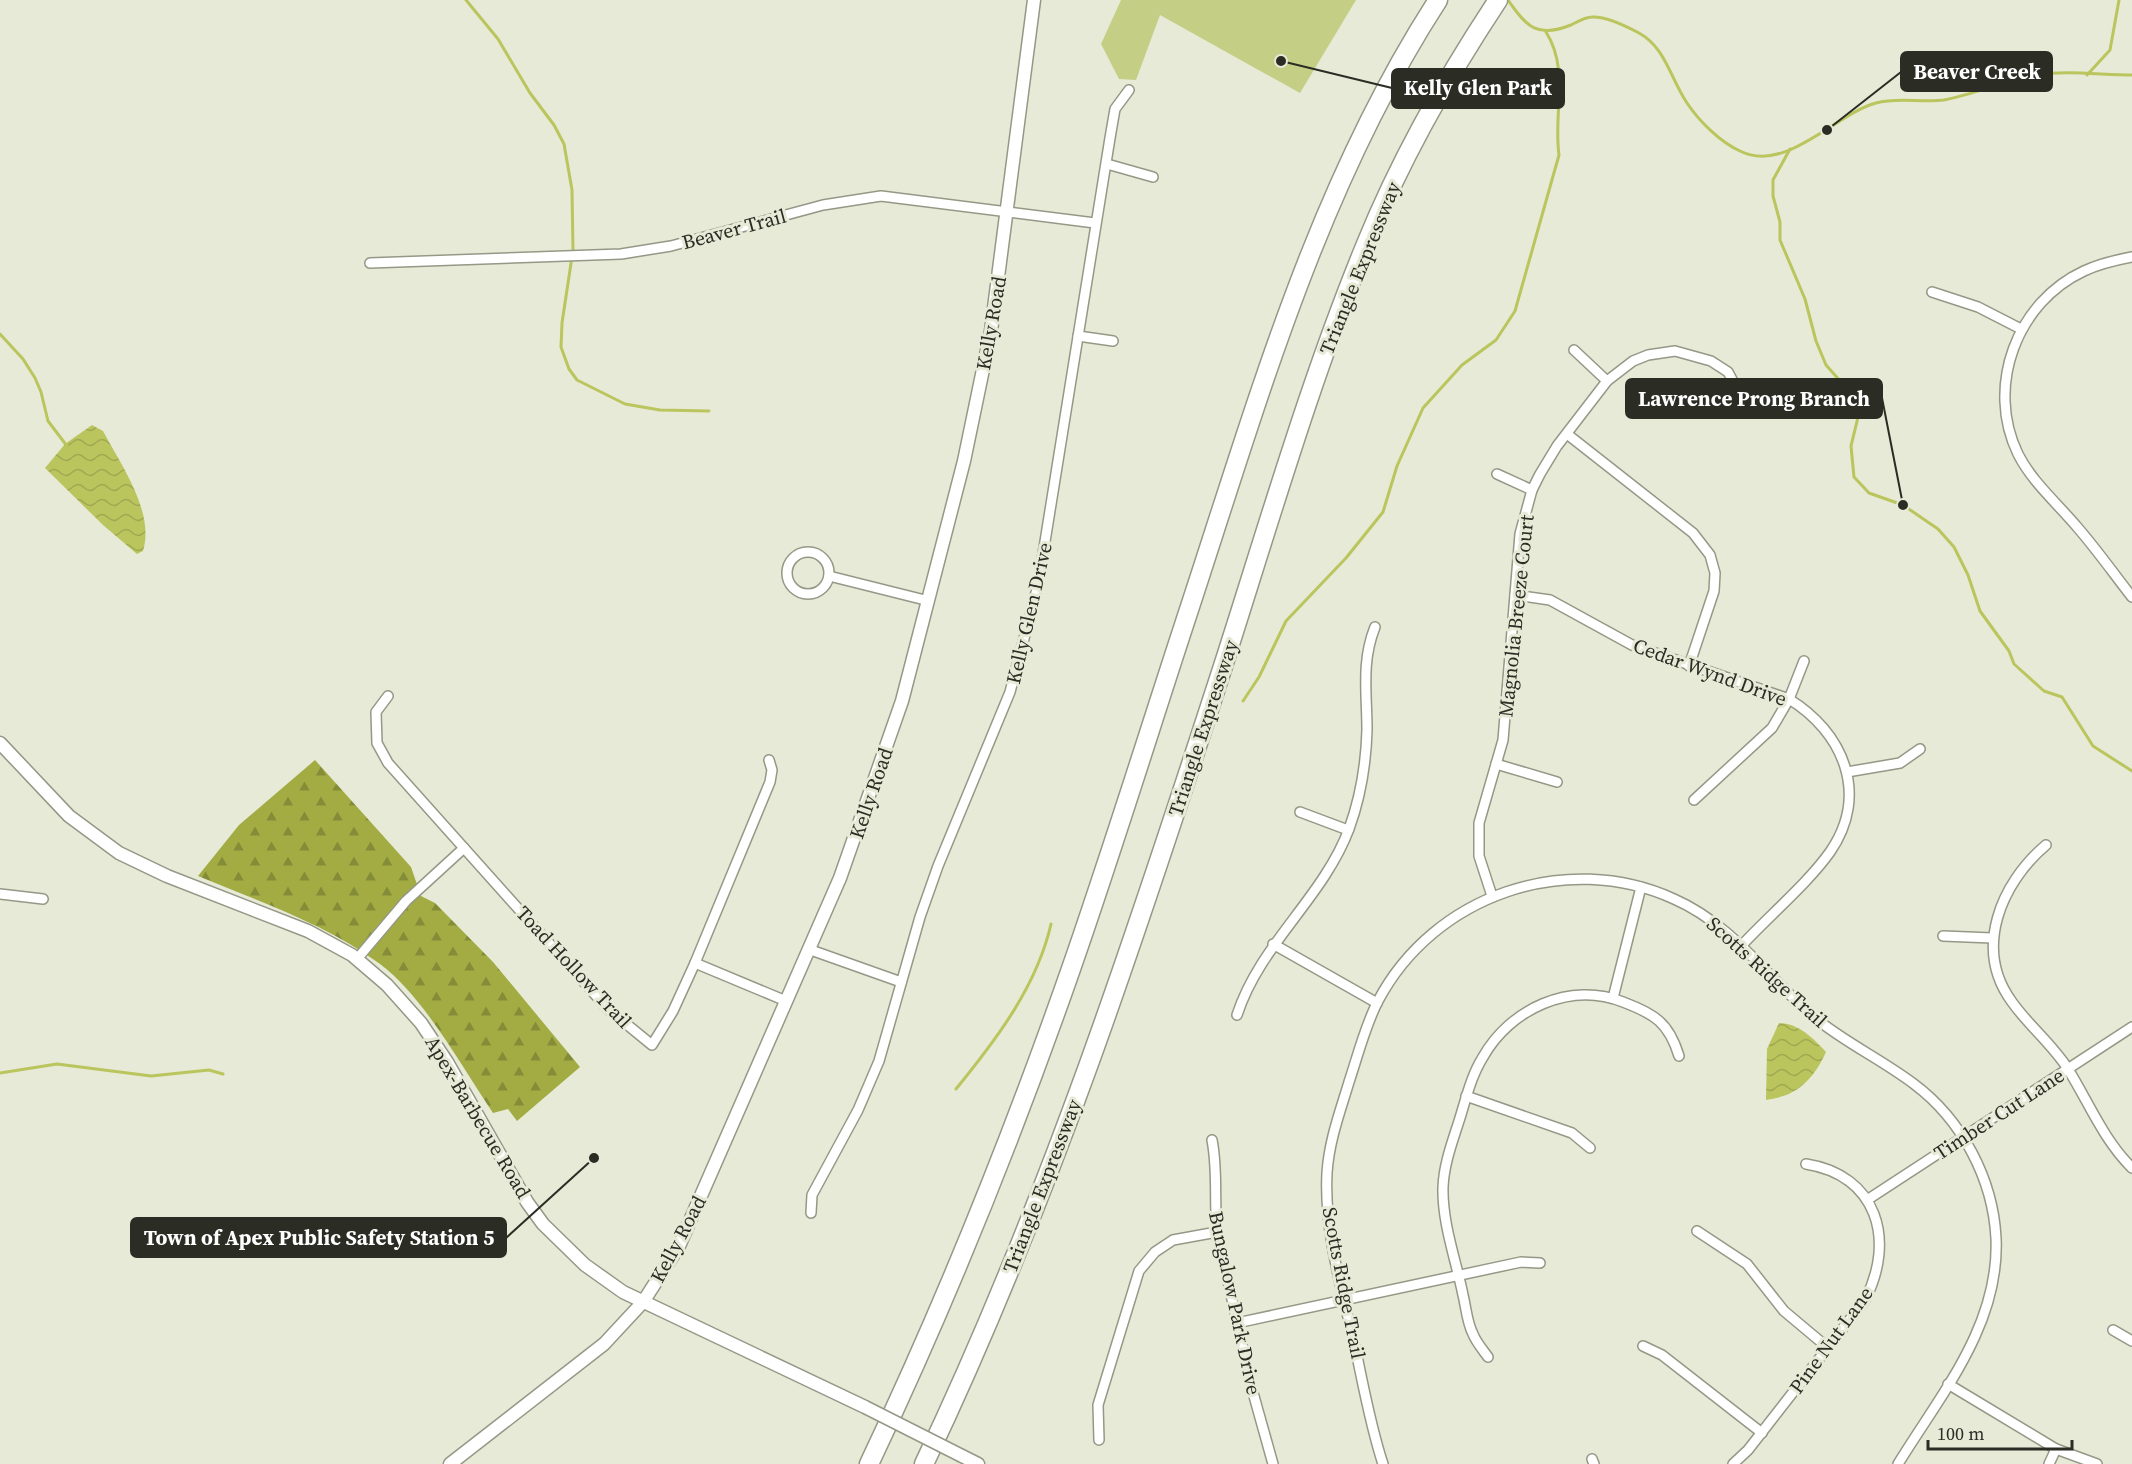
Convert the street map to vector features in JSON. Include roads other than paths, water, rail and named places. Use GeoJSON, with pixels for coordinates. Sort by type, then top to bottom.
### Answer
{"type":"FeatureCollection","features":[{"type":"Feature","properties":{"kind":"highway"},"geometry":{"type":"LineString","coordinates":[[869,1464],[965,1247],[1041,1052],[1097,892],[1274,352],[1311,250],[1339,184],[1384,92],[1438,0]]}},
{"type":"Feature","properties":{"kind":"highway","name":"Triangle Expressway"},"geometry":{"type":"LineString","coordinates":[[924,1464],[1014,1258],[1109,1011],[1347,292],[1384,203],[1451,75],[1498,0]]}},
{"type":"Feature","properties":{"kind":"street","name":"Kelly Road"},"geometry":{"type":"LineString","coordinates":[[450,1464],[604,1344],[643,1302],[679,1246],[840,878],[879,773],[902,701],[964,461],[987,353],[1008,213],[1034,0]]}},
{"type":"Feature","properties":{"kind":"street","name":"Kelly Glen Drive"},"geometry":{"type":"LineString","coordinates":[[811,1213],[812,1195],[858,1110],[879,1061],[901,982],[938,866],[1011,692],[1028,634],[1038,585],[1115,109],[1129,90]]}},
{"type":"Feature","properties":{"kind":"street"},"geometry":{"type":"LineString","coordinates":[[1107,164],[1154,177]]}},
{"type":"Feature","properties":{"kind":"street","name":"Beaver Trail"},"geometry":{"type":"LineString","coordinates":[[370,263],[621,254],[682,243],[823,205],[881,196],[1095,223]]}},
{"type":"Feature","properties":{"kind":"street"},"geometry":{"type":"LineString","coordinates":[[2132,257],[2101,264],[2070,279],[2046,298],[2021,329],[2008,362],[2005,391],[2008,422],[2018,453],[2028,471],[2079,529],[2132,597]]}},
{"type":"Feature","properties":{"kind":"street"},"geometry":{"type":"LineString","coordinates":[[1932,292],[1978,307],[2021,329]]}},
{"type":"Feature","properties":{"kind":"street"},"geometry":{"type":"LineString","coordinates":[[1078,336],[1113,340]]}},
{"type":"Feature","properties":{"kind":"street"},"geometry":{"type":"LineString","coordinates":[[1574,350],[1607,381]]}},
{"type":"Feature","properties":{"kind":"street","name":"Magnolia Breeze Court"},"geometry":{"type":"LineString","coordinates":[[1492,896],[1479,856],[1477,836],[1483,805],[1505,726],[1520,534],[1532,490],[1547,460],[1607,381],[1627,364],[1648,355],[1662,352],[1688,353],[1711,361],[1728,372],[1745,404]]}},
{"type":"Feature","properties":{"kind":"street"},"geometry":{"type":"LineString","coordinates":[[1567,434],[1693,533],[1710,555],[1715,573],[1714,591],[1689,666]]}},
{"type":"Feature","properties":{"kind":"street"},"geometry":{"type":"LineString","coordinates":[[1497,474],[1532,490]]}},
{"type":"Feature","properties":{"kind":"street"},"geometry":{"type":"LineString","coordinates":[[811,551],[823,557],[829,569],[829,576],[822,589],[816,593],[801,593],[789,584],[786,570],[792,557],[811,551]]}},
{"type":"Feature","properties":{"kind":"street"},"geometry":{"type":"LineString","coordinates":[[829,576],[928,601]]}},
{"type":"Feature","properties":{"kind":"street","name":"Cedar Wynd Drive"},"geometry":{"type":"LineString","coordinates":[[1515,596],[1550,600],[1632,645],[1789,699],[1808,711],[1830,734],[1847,772],[1845,821],[1831,851],[1742,945]]}},
{"type":"Feature","properties":{"kind":"street"},"geometry":{"type":"LineString","coordinates":[[1237,1015],[1245,991],[1273,944],[1293,923],[1325,877],[1348,830],[1365,768],[1366,654],[1375,627]]}},
{"type":"Feature","properties":{"kind":"street"},"geometry":{"type":"LineString","coordinates":[[1694,800],[1765,736],[1789,699],[1804,661]]}},
{"type":"Feature","properties":{"kind":"street","name":"Toad Hollow Trail"},"geometry":{"type":"LineString","coordinates":[[388,696],[375,712],[377,743],[388,763],[608,1009],[652,1045],[673,1011],[695,963],[770,782],[772,770],[769,760]]}},
{"type":"Feature","properties":{"kind":"street","name":"Apex-Barbecue Road"},"geometry":{"type":"LineString","coordinates":[[0,743],[69,816],[119,853],[167,876],[308,931],[357,959],[396,993],[421,1023],[543,1224],[585,1265],[623,1292],[865,1407],[978,1464]]}},
{"type":"Feature","properties":{"kind":"street"},"geometry":{"type":"LineString","coordinates":[[1847,772],[1900,762],[1920,749]]}},
{"type":"Feature","properties":{"kind":"street"},"geometry":{"type":"LineString","coordinates":[[1496,764],[1557,782]]}},
{"type":"Feature","properties":{"kind":"street"},"geometry":{"type":"LineString","coordinates":[[1300,812],[1348,830]]}},
{"type":"Feature","properties":{"kind":"street"},"geometry":{"type":"LineString","coordinates":[[2046,845],[2027,861],[2000,908],[1992,938],[1996,968],[2010,1000],[2068,1069],[2107,1138],[2132,1168]]}},
{"type":"Feature","properties":{"kind":"street"},"geometry":{"type":"LineString","coordinates":[[357,959],[406,901],[464,848]]}},
{"type":"Feature","properties":{"kind":"street","name":"Scotts Ridge Trail"},"geometry":{"type":"LineString","coordinates":[[1383,1464],[1344,1300],[1329,1217],[1327,1172],[1334,1128],[1377,1003],[1397,972],[1423,942],[1454,917],[1492,896],[1520,887],[1555,880],[1599,879],[1641,887],[1694,909],[1716,923],[1742,945],[1804,1008],[1927,1095],[1963,1137],[1978,1164],[1991,1202],[1996,1259],[1990,1296],[1980,1328],[1898,1464]]}},
{"type":"Feature","properties":{"kind":"street"},"geometry":{"type":"LineString","coordinates":[[1613,998],[1641,887]]}},
{"type":"Feature","properties":{"kind":"street"},"geometry":{"type":"LineString","coordinates":[[0,894],[43,899]]}},
{"type":"Feature","properties":{"kind":"street"},"geometry":{"type":"LineString","coordinates":[[1943,936],[1992,938]]}},
{"type":"Feature","properties":{"kind":"street"},"geometry":{"type":"LineString","coordinates":[[1273,944],[1377,1003]]}},
{"type":"Feature","properties":{"kind":"street"},"geometry":{"type":"LineString","coordinates":[[807,949],[901,982]]}},
{"type":"Feature","properties":{"kind":"street"},"geometry":{"type":"LineString","coordinates":[[695,963],[786,1001]]}},
{"type":"Feature","properties":{"kind":"street"},"geometry":{"type":"LineString","coordinates":[[1488,1357],[1472,1334],[1446,1216],[1443,1188],[1446,1160],[1467,1096],[1490,1046],[1518,1017],[1546,1002],[1585,995],[1613,998],[1659,1021],[1673,1035],[1679,1056]]}},
{"type":"Feature","properties":{"kind":"street","name":"Timber Cut Lane"},"geometry":{"type":"LineString","coordinates":[[1867,1200],[2132,1027]]}},
{"type":"Feature","properties":{"kind":"street"},"geometry":{"type":"LineString","coordinates":[[1467,1096],[1572,1133],[1590,1148]]}},
{"type":"Feature","properties":{"kind":"street","name":"Bungalow Park Drive"},"geometry":{"type":"LineString","coordinates":[[1212,1140],[1216,1162],[1217,1232],[1237,1323],[1273,1464]]}},
{"type":"Feature","properties":{"kind":"street","name":"Pine Nut Lane"},"geometry":{"type":"LineString","coordinates":[[1733,1464],[1762,1433],[1865,1300],[1877,1272],[1880,1242],[1867,1200],[1842,1175],[1831,1169],[1806,1164]]}},
{"type":"Feature","properties":{"kind":"street"},"geometry":{"type":"LineString","coordinates":[[1697,1230],[1738,1256],[1784,1311],[1827,1347]]}},
{"type":"Feature","properties":{"kind":"street"},"geometry":{"type":"LineString","coordinates":[[1100,1440],[1098,1405],[1139,1271],[1155,1252],[1173,1240],[1217,1232]]}},
{"type":"Feature","properties":{"kind":"street"},"geometry":{"type":"LineString","coordinates":[[1237,1323],[1521,1262],[1540,1263]]}},
{"type":"Feature","properties":{"kind":"street"},"geometry":{"type":"LineString","coordinates":[[2113,1330],[2132,1341]]}},
{"type":"Feature","properties":{"kind":"street"},"geometry":{"type":"LineString","coordinates":[[1643,1346],[1662,1355],[1762,1433]]}},
{"type":"Feature","properties":{"kind":"street"},"geometry":{"type":"LineString","coordinates":[[1948,1384],[2056,1449],[2097,1464]]}},
{"type":"Feature","properties":{"kind":"street"},"geometry":{"type":"LineString","coordinates":[[2049,1464],[2056,1449]]}},
{"type":"Feature","properties":{"kind":"water"},"geometry":{"type":"Polygon","coordinates":[[[92,425],[103,431],[127,474],[140,505],[145,536],[143,551],[137,554],[103,525],[45,468],[65,444],[92,425]]]}},
{"type":"Feature","properties":{"kind":"water"},"geometry":{"type":"Polygon","coordinates":[[[1779,1023],[1799,1028],[1826,1052],[1816,1071],[1803,1085],[1787,1095],[1766,1100],[1767,1049],[1779,1023]]]}},
{"type":"Feature","properties":{"kind":"waterway"},"geometry":{"type":"LineString","coordinates":[[466,0],[498,39],[564,144],[572,190],[573,250],[562,323],[561,347],[569,369],[577,380],[625,404],[660,410],[709,411]]}},
{"type":"Feature","properties":{"kind":"waterway"},"geometry":{"type":"LineString","coordinates":[[1508,0],[1521,18],[1534,28],[1550,31],[1587,18],[1598,17],[1616,22],[1639,33],[1648,39],[1662,55],[1687,103],[1704,124],[1732,147],[1757,156],[1775,155],[1792,149],[1860,109],[1876,103],[1893,100],[1944,100],[2036,75],[2071,73],[2132,75]]}},
{"type":"Feature","properties":{"kind":"waterway"},"geometry":{"type":"LineString","coordinates":[[2087,75],[2110,50],[2119,0]]}},
{"type":"Feature","properties":{"kind":"waterway"},"geometry":{"type":"LineString","coordinates":[[1243,701],[1259,677],[1286,621],[1346,558],[1383,512],[1397,466],[1423,408],[1462,365],[1496,340],[1515,311],[1559,155],[1559,77],[1553,46],[1546,32]]}},
{"type":"Feature","properties":{"kind":"waterway"},"geometry":{"type":"LineString","coordinates":[[1790,149],[1773,180],[1773,196],[1780,222],[1780,240],[1805,299],[1816,341],[1826,365],[1857,400],[1860,409],[1851,446],[1854,477],[1869,493],[1903,505],[1938,529],[1954,547],[1968,575],[1980,611],[2009,651],[2014,664],[2044,691],[2062,697],[2093,746],[2132,771]]}},
{"type":"Feature","properties":{"kind":"waterway"},"geometry":{"type":"LineString","coordinates":[[0,334],[23,359],[35,378],[48,421],[67,446]]}},
{"type":"Feature","properties":{"kind":"waterway"},"geometry":{"type":"LineString","coordinates":[[956,1089],[1000,1032],[1025,991],[1045,947],[1051,924]]}},
{"type":"Feature","properties":{"kind":"waterway"},"geometry":{"type":"LineString","coordinates":[[0,1073],[57,1064],[151,1076],[209,1070],[223,1074]]}},
{"type":"Feature","properties":{"kind":"place","name":"Kelly Glen Park"},"geometry":{"type":"Point","coordinates":[1281,61]}},
{"type":"Feature","properties":{"kind":"place","name":"Beaver Creek"},"geometry":{"type":"Point","coordinates":[1827,130]}},
{"type":"Feature","properties":{"kind":"place","name":"Lawrence Prong Branch"},"geometry":{"type":"Point","coordinates":[1903,505]}},
{"type":"Feature","properties":{"kind":"place","name":"Town of Apex Public Safety Station 5"},"geometry":{"type":"Point","coordinates":[594,1158]}}]}
